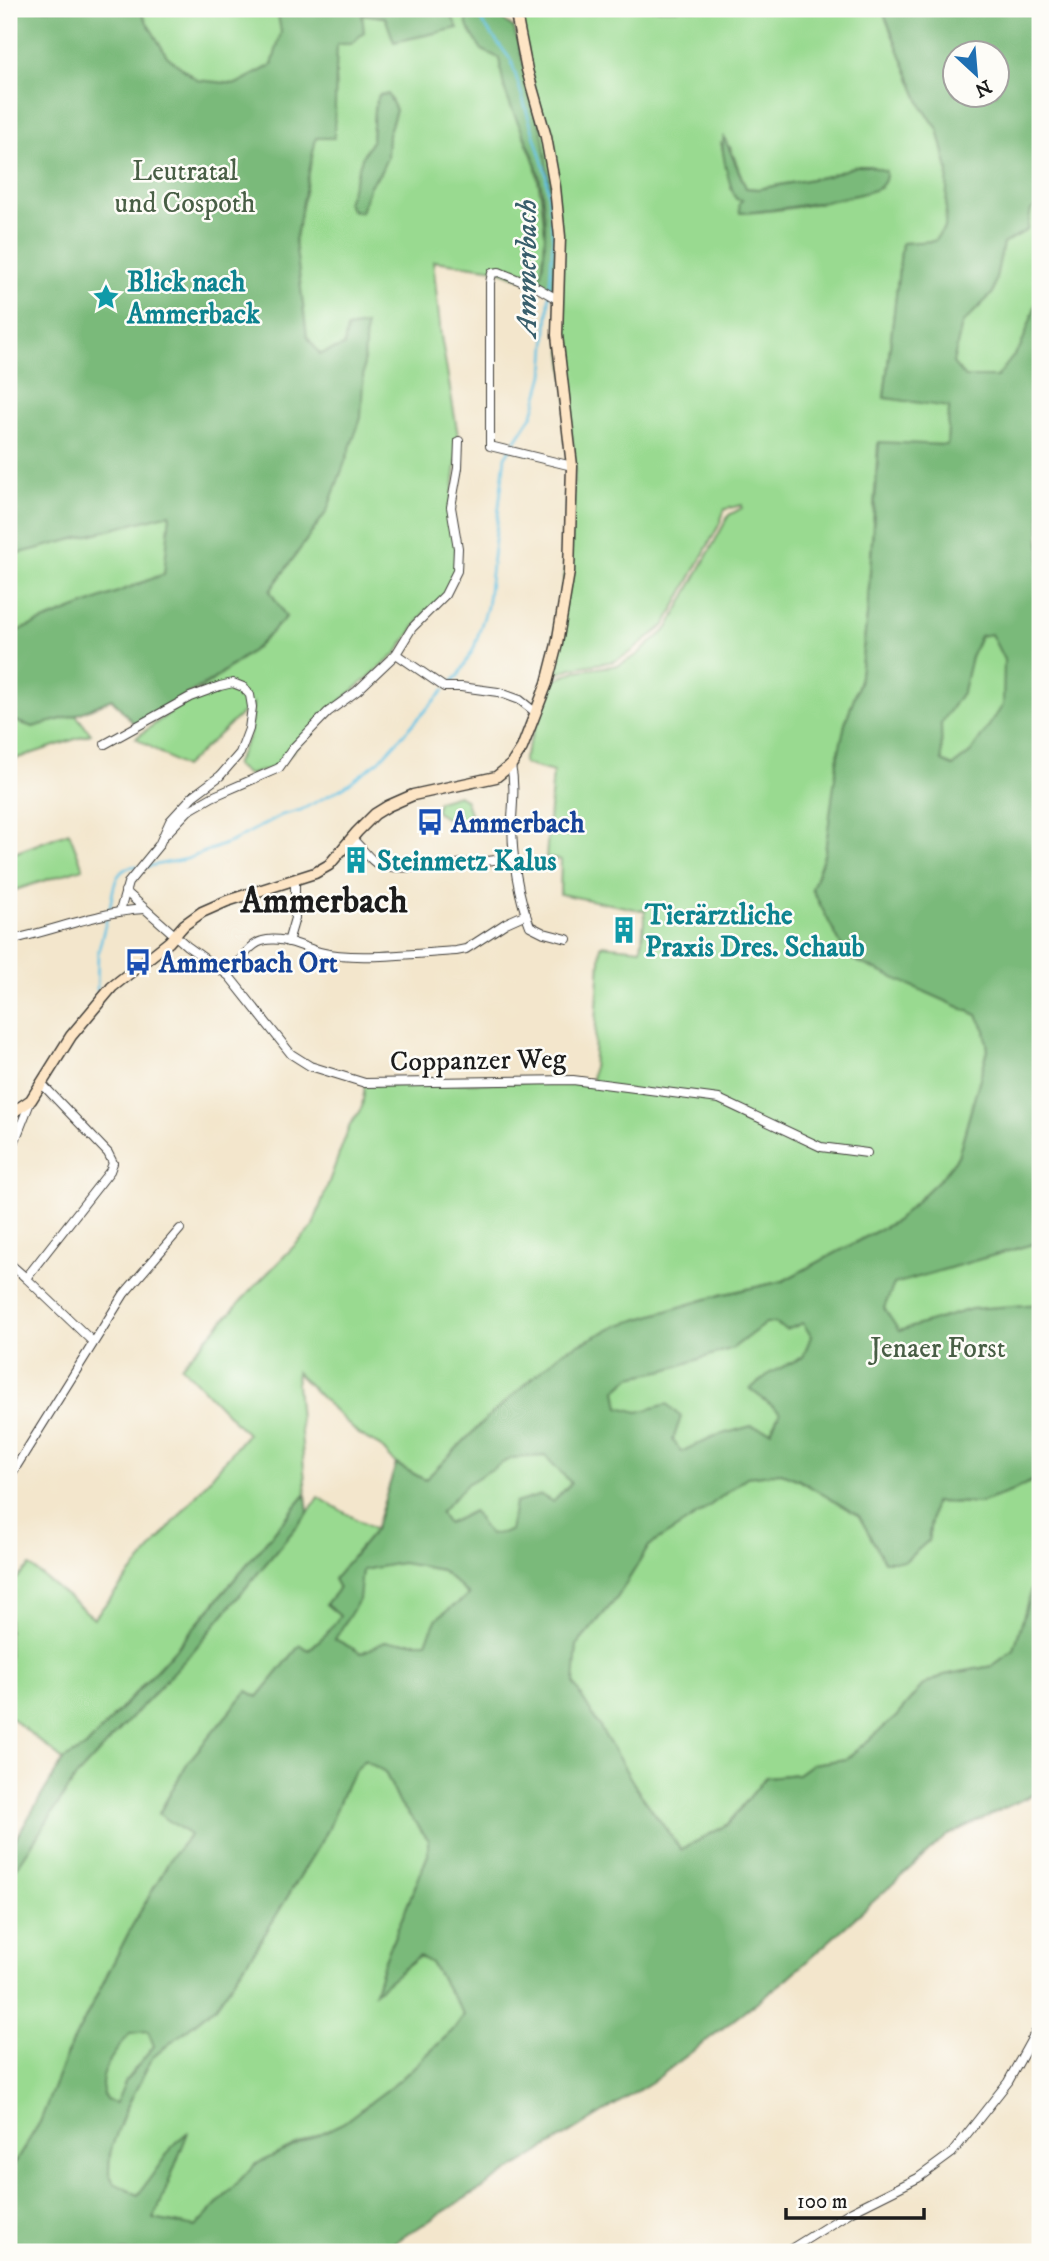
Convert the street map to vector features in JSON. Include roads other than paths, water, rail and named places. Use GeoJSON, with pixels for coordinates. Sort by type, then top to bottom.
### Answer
{"type":"FeatureCollection","features":[{"type":"Feature","properties":{"kind":"main road"},"geometry":{"type":"LineString","coordinates":[[9,1115],[31,1100],[71,1036],[112,987],[184,925],[211,907],[295,880],[329,865],[375,814],[401,799],[496,777],[511,765],[522,748],[547,683],[557,644],[569,572],[572,467],[557,335],[560,237],[555,187],[547,137],[527,70],[514,9]]}},
{"type":"Feature","properties":{"kind":"street"},"geometry":{"type":"LineString","coordinates":[[557,299],[499,272],[492,274],[489,345],[490,446],[572,467]]}},
{"type":"Feature","properties":{"kind":"street"},"geometry":{"type":"LineString","coordinates":[[117,911],[128,883],[166,834],[188,811],[212,797],[279,768],[293,748],[328,712],[357,691],[396,654],[412,628],[445,595],[457,571],[458,548],[452,507],[459,441]]}},
{"type":"Feature","properties":{"kind":"street"},"geometry":{"type":"LineString","coordinates":[[396,654],[444,687],[498,692],[520,700],[535,712]]}},
{"type":"Feature","properties":{"kind":"street"},"geometry":{"type":"LineString","coordinates":[[105,744],[190,697],[233,683],[243,687],[250,695],[251,718],[240,753],[220,776],[181,808],[170,821],[166,834]]}},
{"type":"Feature","properties":{"kind":"street"},"geometry":{"type":"LineString","coordinates":[[511,765],[515,782],[512,821],[514,858],[526,914],[530,926],[566,939]]}},
{"type":"Feature","properties":{"kind":"street"},"geometry":{"type":"LineString","coordinates":[[352,839],[381,866],[427,866],[514,858]]}},
{"type":"Feature","properties":{"kind":"street"},"geometry":{"type":"LineString","coordinates":[[288,942],[295,918],[295,880]]}},
{"type":"Feature","properties":{"kind":"street","name":"Coppanzer Weg"},"geometry":{"type":"LineString","coordinates":[[125,891],[187,946],[229,976],[291,1054],[310,1066],[365,1083],[573,1080],[719,1099],[821,1147],[867,1153]]}},
{"type":"Feature","properties":{"kind":"street"},"geometry":{"type":"LineString","coordinates":[[9,940],[103,914],[144,909]]}},
{"type":"Feature","properties":{"kind":"street"},"geometry":{"type":"LineString","coordinates":[[229,976],[248,951],[260,941],[288,942],[335,955],[456,951],[466,949],[506,923],[526,914]]}},
{"type":"Feature","properties":{"kind":"street"},"geometry":{"type":"LineString","coordinates":[[26,1278],[110,1171],[113,1163],[108,1153],[42,1084]]}},
{"type":"Feature","properties":{"kind":"street"},"geometry":{"type":"LineString","coordinates":[[9,1156],[12,1139],[31,1100]]}},
{"type":"Feature","properties":{"kind":"street"},"geometry":{"type":"LineString","coordinates":[[9,1478],[124,1294],[180,1228]]}},
{"type":"Feature","properties":{"kind":"street"},"geometry":{"type":"LineString","coordinates":[[9,1263],[93,1342]]}},
{"type":"Feature","properties":{"kind":"street"},"geometry":{"type":"LineString","coordinates":[[786,2252],[852,2211],[918,2178],[952,2153],[1008,2082],[1040,2024]]}},
{"type":"Feature","properties":{"kind":"waterway","name":"Ammerbach"},"geometry":{"type":"LineString","coordinates":[[449,685],[459,675],[474,648],[487,607],[505,457],[533,414],[544,375],[553,240],[546,174],[511,60],[482,22],[477,9]]}},
{"type":"Feature","properties":{"kind":"waterway","name":"Ammerbach"},"geometry":{"type":"LineString","coordinates":[[144,867],[187,859],[233,841],[344,787],[379,761],[444,690]]}},
{"type":"Feature","properties":{"kind":"waterway","name":"Ammerbach"},"geometry":{"type":"LineString","coordinates":[[109,911],[118,875],[129,867],[137,866]]}},
{"type":"Feature","properties":{"kind":"waterway","name":"Ammerbach"},"geometry":{"type":"LineString","coordinates":[[97,990],[98,953],[107,917]]}},
{"type":"Feature","properties":{"kind":"place","name":"Blick nach Ammerback"},"geometry":{"type":"Point","coordinates":[106,297]}},
{"type":"Feature","properties":{"kind":"place","name":"Ammerbach"},"geometry":{"type":"Point","coordinates":[430,822]}},
{"type":"Feature","properties":{"kind":"place","name":"Steinmetz Kalus"},"geometry":{"type":"Point","coordinates":[356,860]}},
{"type":"Feature","properties":{"kind":"place","name":"Tierärztliche Praxis Dres. Schaub"},"geometry":{"type":"Point","coordinates":[624,930]}},
{"type":"Feature","properties":{"kind":"place","name":"Ammerbach Ort"},"geometry":{"type":"Point","coordinates":[138,962]}},
{"type":"Feature","properties":{"kind":"district","name":"Ammerbach"},"geometry":{"type":"Point","coordinates":[324,900]}},
{"type":"Feature","properties":{"kind":"park label","name":"Leutratal und Cospoth"},"geometry":{"type":"Point","coordinates":[185,186]}},
{"type":"Feature","properties":{"kind":"park label","name":"Jenaer Forst"},"geometry":{"type":"Point","coordinates":[938,1347]}}]}
